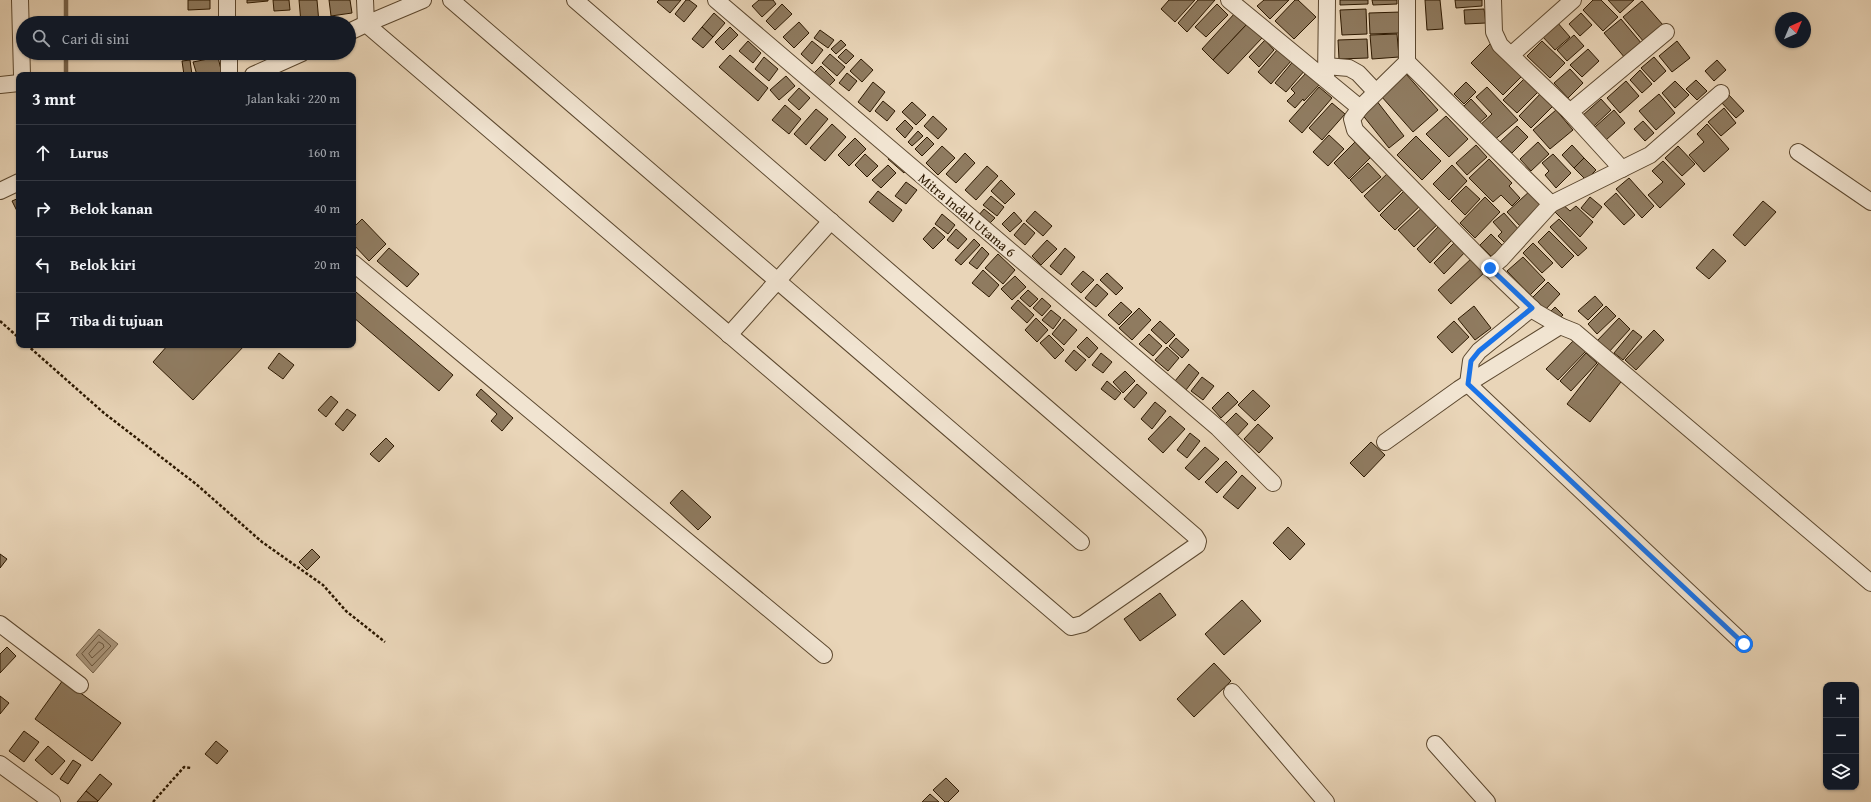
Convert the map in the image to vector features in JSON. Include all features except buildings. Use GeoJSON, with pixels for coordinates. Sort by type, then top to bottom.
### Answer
{"type":"FeatureCollection","features":[{"type":"Feature","properties":{"kind":"street"},"geometry":{"type":"LineString","coordinates":[[20,0],[20,16]]}},
{"type":"Feature","properties":{"kind":"street"},"geometry":{"type":"LineString","coordinates":[[227,0],[228,16]]}},
{"type":"Feature","properties":{"kind":"street"},"geometry":{"type":"LineString","coordinates":[[365,0],[366,24],[1071,627],[1083,624],[1197,544],[1198,541],[1196,536],[575,0]]}},
{"type":"Feature","properties":{"kind":"street"},"geometry":{"type":"LineString","coordinates":[[356,29],[424,0]]}},
{"type":"Feature","properties":{"kind":"street"},"geometry":{"type":"LineString","coordinates":[[451,0],[1081,542]]}},
{"type":"Feature","properties":{"kind":"street","name":"Mitra Indah Utama 6"},"geometry":{"type":"LineString","coordinates":[[716,0],[1218,428],[1273,483]]}},
{"type":"Feature","properties":{"kind":"street"},"geometry":{"type":"LineString","coordinates":[[1229,0],[1326,72],[1360,108]]}},
{"type":"Feature","properties":{"kind":"street"},"geometry":{"type":"LineString","coordinates":[[1326,72],[1327,0]]}},
{"type":"Feature","properties":{"kind":"street"},"geometry":{"type":"LineString","coordinates":[[1407,0],[1407,62],[1551,204]]}},
{"type":"Feature","properties":{"kind":"street"},"geometry":{"type":"LineString","coordinates":[[1493,0],[1494,32],[1500,45],[1570,112],[1622,169]]}},
{"type":"Feature","properties":{"kind":"street"},"geometry":{"type":"LineString","coordinates":[[1511,54],[1573,0]]}},
{"type":"Feature","properties":{"kind":"street"},"geometry":{"type":"LineString","coordinates":[[1570,112],[1666,32]]}},
{"type":"Feature","properties":{"kind":"street"},"geometry":{"type":"LineString","coordinates":[[22,60],[22,72]]}},
{"type":"Feature","properties":{"kind":"street"},"geometry":{"type":"LineString","coordinates":[[229,60],[229,72]]}},
{"type":"Feature","properties":{"kind":"street"},"geometry":{"type":"LineString","coordinates":[[260,72],[286,60]]}},
{"type":"Feature","properties":{"kind":"street"},"geometry":{"type":"LineString","coordinates":[[1407,62],[1360,108],[1352,119],[1355,130],[1490,268],[1532,308],[1560,326],[1575,332],[1871,583]]}},
{"type":"Feature","properties":{"kind":"street"},"geometry":{"type":"LineString","coordinates":[[1326,72],[1349,68],[1358,73],[1376,92]]}},
{"type":"Feature","properties":{"kind":"street"},"geometry":{"type":"LineString","coordinates":[[0,85],[16,83]]}},
{"type":"Feature","properties":{"kind":"street"},"geometry":{"type":"LineString","coordinates":[[1490,268],[1501,259],[1551,204],[1650,155],[1721,93]]}},
{"type":"Feature","properties":{"kind":"street"},"geometry":{"type":"LineString","coordinates":[[1798,152],[1871,202]]}},
{"type":"Feature","properties":{"kind":"street"},"geometry":{"type":"LineString","coordinates":[[0,191],[16,183]]}},
{"type":"Feature","properties":{"kind":"street"},"geometry":{"type":"LineString","coordinates":[[729,335],[831,221]]}},
{"type":"Feature","properties":{"kind":"street"},"geometry":{"type":"LineString","coordinates":[[356,265],[824,655]]}},
{"type":"Feature","properties":{"kind":"street"},"geometry":{"type":"LineString","coordinates":[[1468,381],[1471,361],[1479,351],[1532,308]]}},
{"type":"Feature","properties":{"kind":"street"},"geometry":{"type":"LineString","coordinates":[[1385,442],[1468,381],[1560,326]]}},
{"type":"Feature","properties":{"kind":"street"},"geometry":{"type":"LineString","coordinates":[[1468,381],[1744,644]]}},
{"type":"Feature","properties":{"kind":"street"},"geometry":{"type":"LineString","coordinates":[[0,624],[80,685]]}},
{"type":"Feature","properties":{"kind":"street"},"geometry":{"type":"LineString","coordinates":[[1232,692],[1326,802]]}},
{"type":"Feature","properties":{"kind":"street"},"geometry":{"type":"LineString","coordinates":[[1435,744],[1487,802]]}},
{"type":"Feature","properties":{"kind":"street"},"geometry":{"type":"LineString","coordinates":[[0,764],[52,802]]}},
{"type":"Feature","properties":{"kind":"path"},"geometry":{"type":"LineString","coordinates":[[0,321],[16,335]]}},
{"type":"Feature","properties":{"kind":"path"},"geometry":{"type":"LineString","coordinates":[[29,348],[104,413],[196,484],[262,542],[323,585],[346,611],[385,642]]}},
{"type":"Feature","properties":{"kind":"path"},"geometry":{"type":"LineString","coordinates":[[153,802],[184,767],[191,768]]}},
{"type":"Feature","properties":{"kind":"water"},"geometry":{"type":"Polygon","coordinates":[[[99,629],[118,644],[93,673],[76,655],[99,629]]]}},
{"type":"Feature","properties":{"kind":"waterway"},"geometry":{"type":"LineString","coordinates":[[66,0],[66,16]]}},
{"type":"Feature","properties":{"kind":"waterway"},"geometry":{"type":"LineString","coordinates":[[66,60],[66,72]]}},
{"type":"Feature","properties":{"kind":"route"},"geometry":{"type":"LineString","coordinates":[[1490,268],[1532,308],[1479,351],[1471,361],[1468,384],[1744,644]]}}]}
